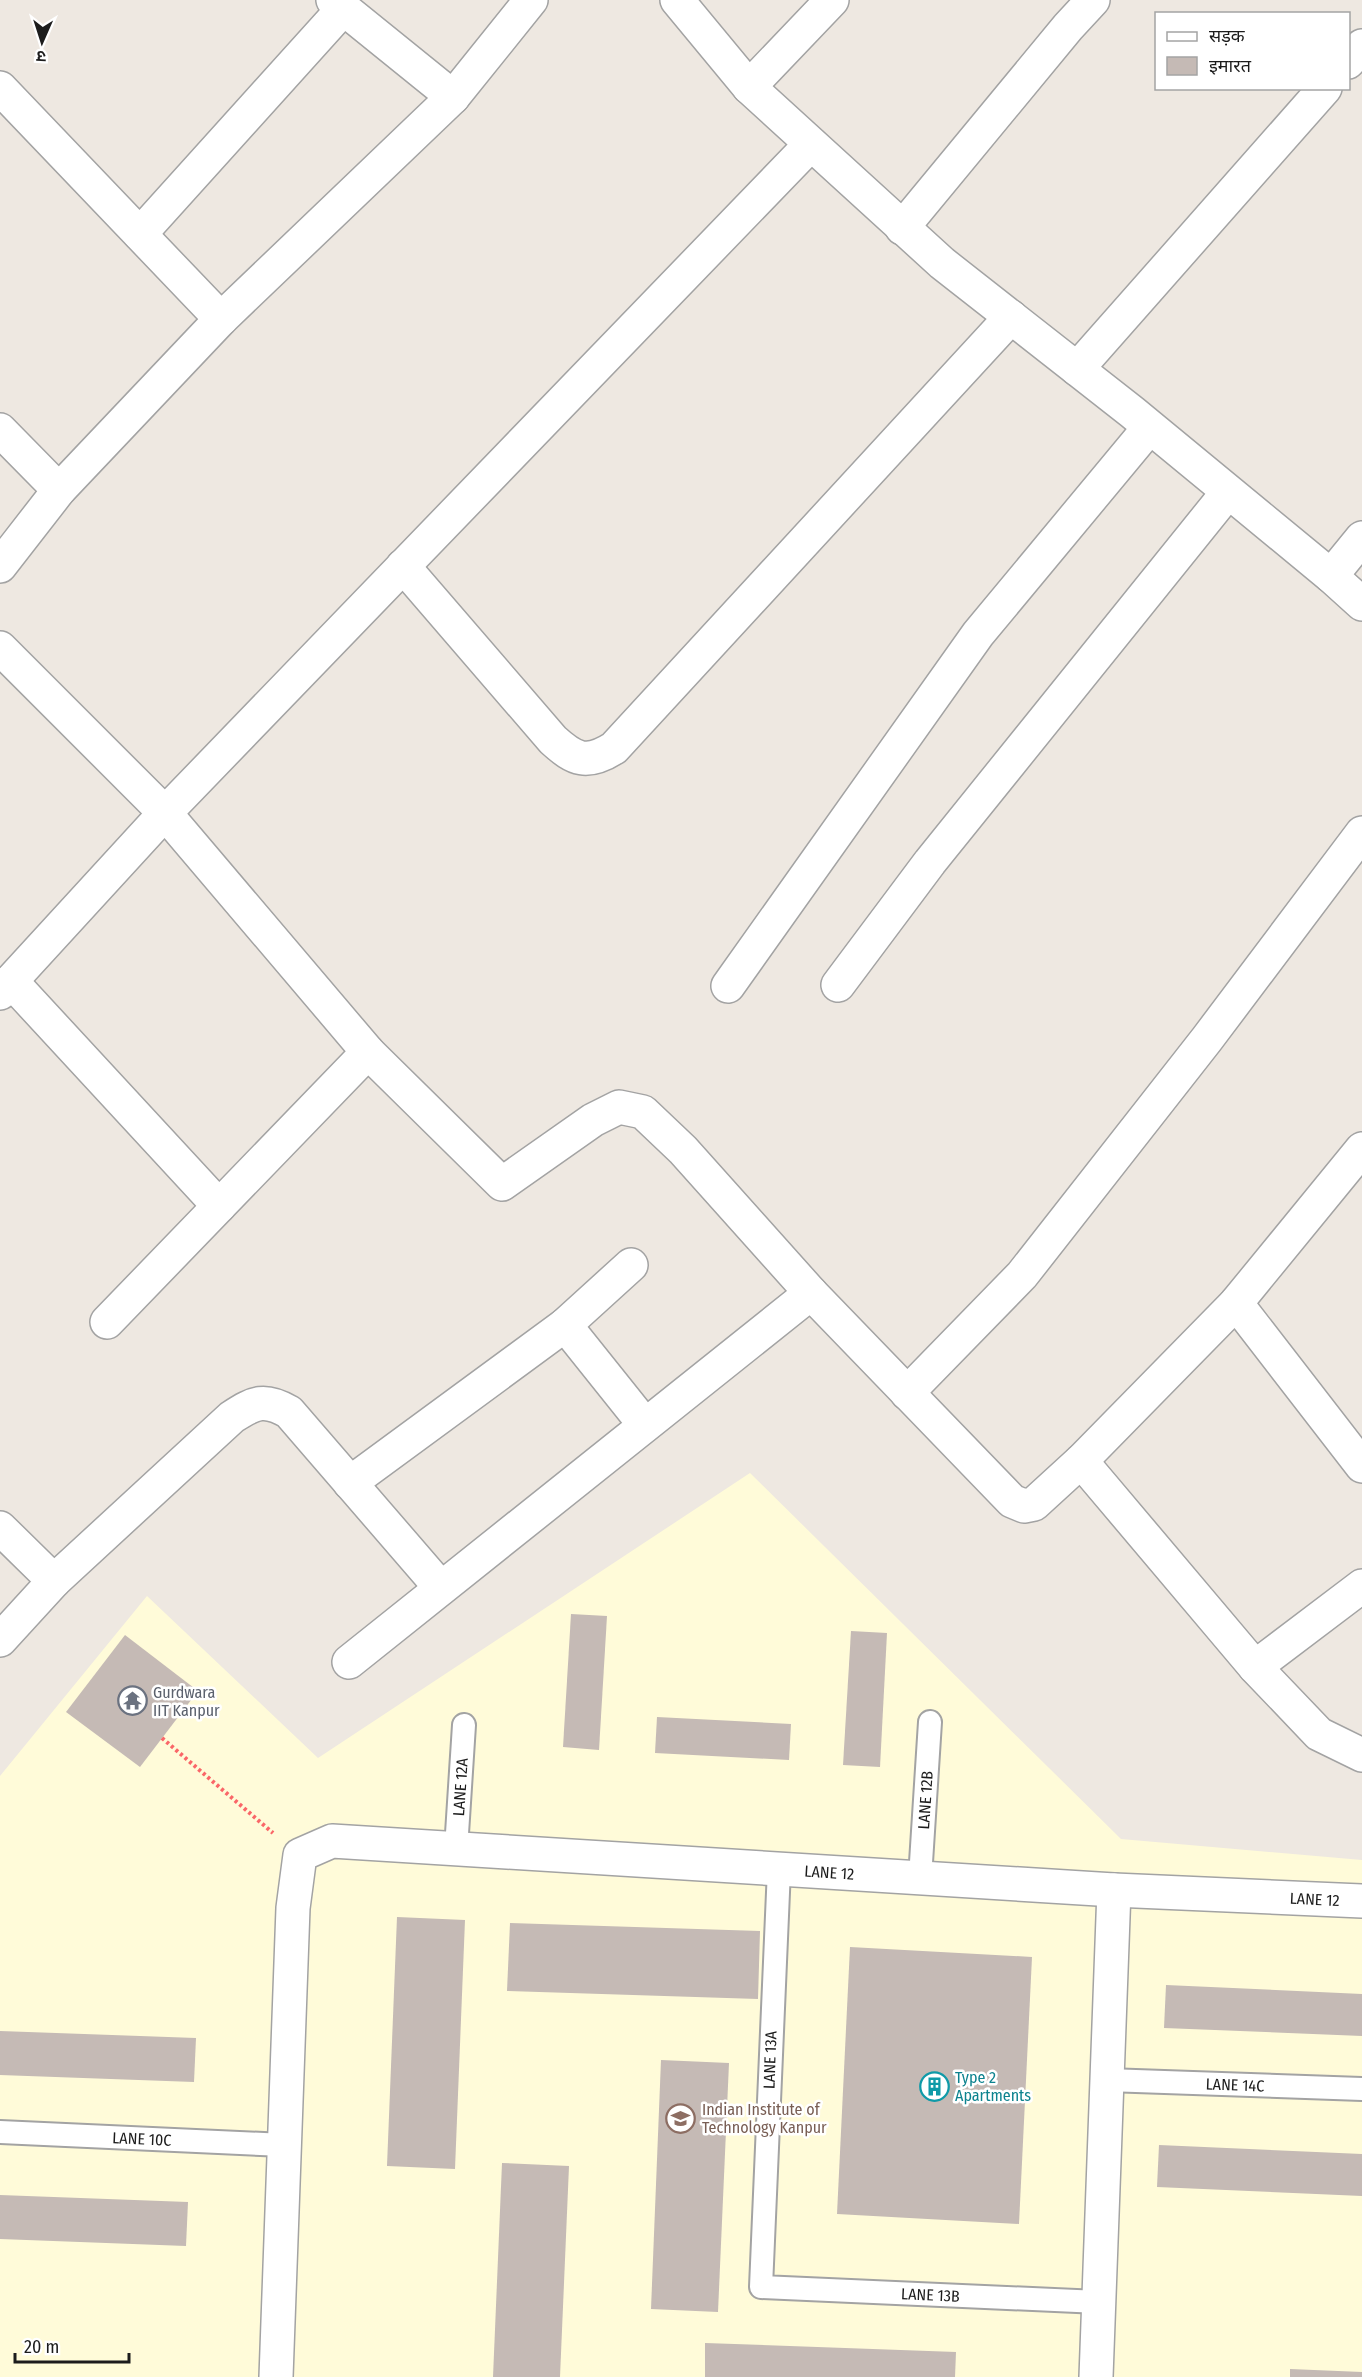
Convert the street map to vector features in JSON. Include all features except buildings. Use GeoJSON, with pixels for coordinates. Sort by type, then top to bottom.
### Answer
{"type":"FeatureCollection","features":[{"type":"Feature","properties":{"kind":"street"},"geometry":{"type":"LineString","coordinates":[[0,566],[59,490],[221,319],[453,97],[531,0]]}},
{"type":"Feature","properties":{"kind":"street"},"geometry":{"type":"LineString","coordinates":[[677,0],[749,87],[902,228],[942,263],[1077,369],[1331,576],[1362,604]]}},
{"type":"Feature","properties":{"kind":"street"},"geometry":{"type":"LineString","coordinates":[[749,87],[832,0]]}},
{"type":"Feature","properties":{"kind":"street"},"geometry":{"type":"LineString","coordinates":[[902,228],[1068,27],[1093,0]]}},
{"type":"Feature","properties":{"kind":"street"},"geometry":{"type":"LineString","coordinates":[[140,234],[338,5],[453,97]]}},
{"type":"Feature","properties":{"kind":"street"},"geometry":{"type":"LineString","coordinates":[[1350,60],[1362,46]]}},
{"type":"Feature","properties":{"kind":"street"},"geometry":{"type":"LineString","coordinates":[[0,88],[221,319]]}},
{"type":"Feature","properties":{"kind":"street"},"geometry":{"type":"LineString","coordinates":[[1077,369],[1323,90]]}},
{"type":"Feature","properties":{"kind":"street"},"geometry":{"type":"LineString","coordinates":[[219,1206],[6,987],[165,813],[811,144]]}},
{"type":"Feature","properties":{"kind":"street"},"geometry":{"type":"LineString","coordinates":[[403,566],[553,740],[569,754],[583,759],[599,758],[614,748],[1011,317]]}},
{"type":"Feature","properties":{"kind":"street"},"geometry":{"type":"LineString","coordinates":[[728,986],[978,633],[1149,428]]}},
{"type":"Feature","properties":{"kind":"street"},"geometry":{"type":"LineString","coordinates":[[0,430],[59,490]]}},
{"type":"Feature","properties":{"kind":"street"},"geometry":{"type":"LineString","coordinates":[[838,985],[937,852],[1228,492]]}},
{"type":"Feature","properties":{"kind":"street"},"geometry":{"type":"LineString","coordinates":[[1331,576],[1362,538]]}},
{"type":"Feature","properties":{"kind":"street"},"geometry":{"type":"LineString","coordinates":[[0,648],[165,813],[368,1052],[502,1185],[593,1120],[620,1107],[643,1112],[683,1150],[811,1293],[907,1393],[1012,1501],[1024,1506],[1034,1504],[1081,1461],[1236,1303],[1362,1149]]}},
{"type":"Feature","properties":{"kind":"street"},"geometry":{"type":"LineString","coordinates":[[907,1393],[1022,1275],[1207,1039],[1362,834]]}},
{"type":"Feature","properties":{"kind":"street"},"geometry":{"type":"LineString","coordinates":[[106,1322],[368,1052]]}},
{"type":"Feature","properties":{"kind":"street"},"geometry":{"type":"LineString","coordinates":[[350,1483],[565,1325],[631,1265]]}},
{"type":"Feature","properties":{"kind":"street"},"geometry":{"type":"LineString","coordinates":[[349,1662],[811,1293]]}},
{"type":"Feature","properties":{"kind":"street"},"geometry":{"type":"LineString","coordinates":[[1236,1303],[1362,1466]]}},
{"type":"Feature","properties":{"kind":"street"},"geometry":{"type":"LineString","coordinates":[[565,1325],[645,1425]]}},
{"type":"Feature","properties":{"kind":"street"},"geometry":{"type":"LineString","coordinates":[[0,1640],[54,1581],[232,1417],[259,1402],[275,1404],[289,1412],[441,1588]]}},
{"type":"Feature","properties":{"kind":"street"},"geometry":{"type":"LineString","coordinates":[[1081,1461],[1255,1667],[1319,1734],[1362,1755]]}},
{"type":"Feature","properties":{"kind":"street"},"geometry":{"type":"LineString","coordinates":[[0,1528],[54,1581]]}},
{"type":"Feature","properties":{"kind":"street"},"geometry":{"type":"LineString","coordinates":[[1255,1667],[1362,1586]]}},
{"type":"Feature","properties":{"kind":"street","name":"LANE 12"},"geometry":{"type":"LineString","coordinates":[[300,1855],[332,1841],[1114,1890],[1362,1901]]}},
{"type":"Feature","properties":{"kind":"street"},"geometry":{"type":"LineString","coordinates":[[276,2377],[292,1908],[300,1855]]}},
{"type":"Feature","properties":{"kind":"street"},"geometry":{"type":"LineString","coordinates":[[1096,2377],[1114,1890]]}},
{"type":"Feature","properties":{"kind":"lane","name":"LANE 12B"},"geometry":{"type":"LineString","coordinates":[[920,1878],[930,1722]]}},
{"type":"Feature","properties":{"kind":"lane","name":"LANE 12A"},"geometry":{"type":"LineString","coordinates":[[456,1849],[464,1725]]}},
{"type":"Feature","properties":{"kind":"lane","name":"LANE 13A"},"geometry":{"type":"LineString","coordinates":[[761,2287],[779,1869]]}},
{"type":"Feature","properties":{"kind":"lane","name":"LANE 14C"},"geometry":{"type":"LineString","coordinates":[[1107,2080],[1362,2090]]}},
{"type":"Feature","properties":{"kind":"lane","name":"LANE 10C"},"geometry":{"type":"LineString","coordinates":[[0,2132],[284,2145]]}},
{"type":"Feature","properties":{"kind":"lane","name":"LANE 13B"},"geometry":{"type":"LineString","coordinates":[[761,2287],[1099,2302]]}},
{"type":"Feature","properties":{"kind":"path"},"geometry":{"type":"LineString","coordinates":[[162,1738],[300,1855]]}},
{"type":"Feature","properties":{"kind":"shaded area","name":"Indian Institute of Technology Kanpur"},"geometry":{"type":"Polygon","coordinates":[[[750,1473],[1121,1839],[1362,1860],[1362,2377],[0,2377],[0,1776],[147,1596],[318,1758],[750,1473]]]}},
{"type":"Feature","properties":{"kind":"place","name":"Gurdwara IIT Kanpur"},"geometry":{"type":"Point","coordinates":[132,1701]}},
{"type":"Feature","properties":{"kind":"place","name":"Type 2 Apartments"},"geometry":{"type":"Point","coordinates":[934,2086]}},
{"type":"Feature","properties":{"kind":"place","name":"Indian Institute of Technology Kanpur"},"geometry":{"type":"Point","coordinates":[681,2118]}}]}
